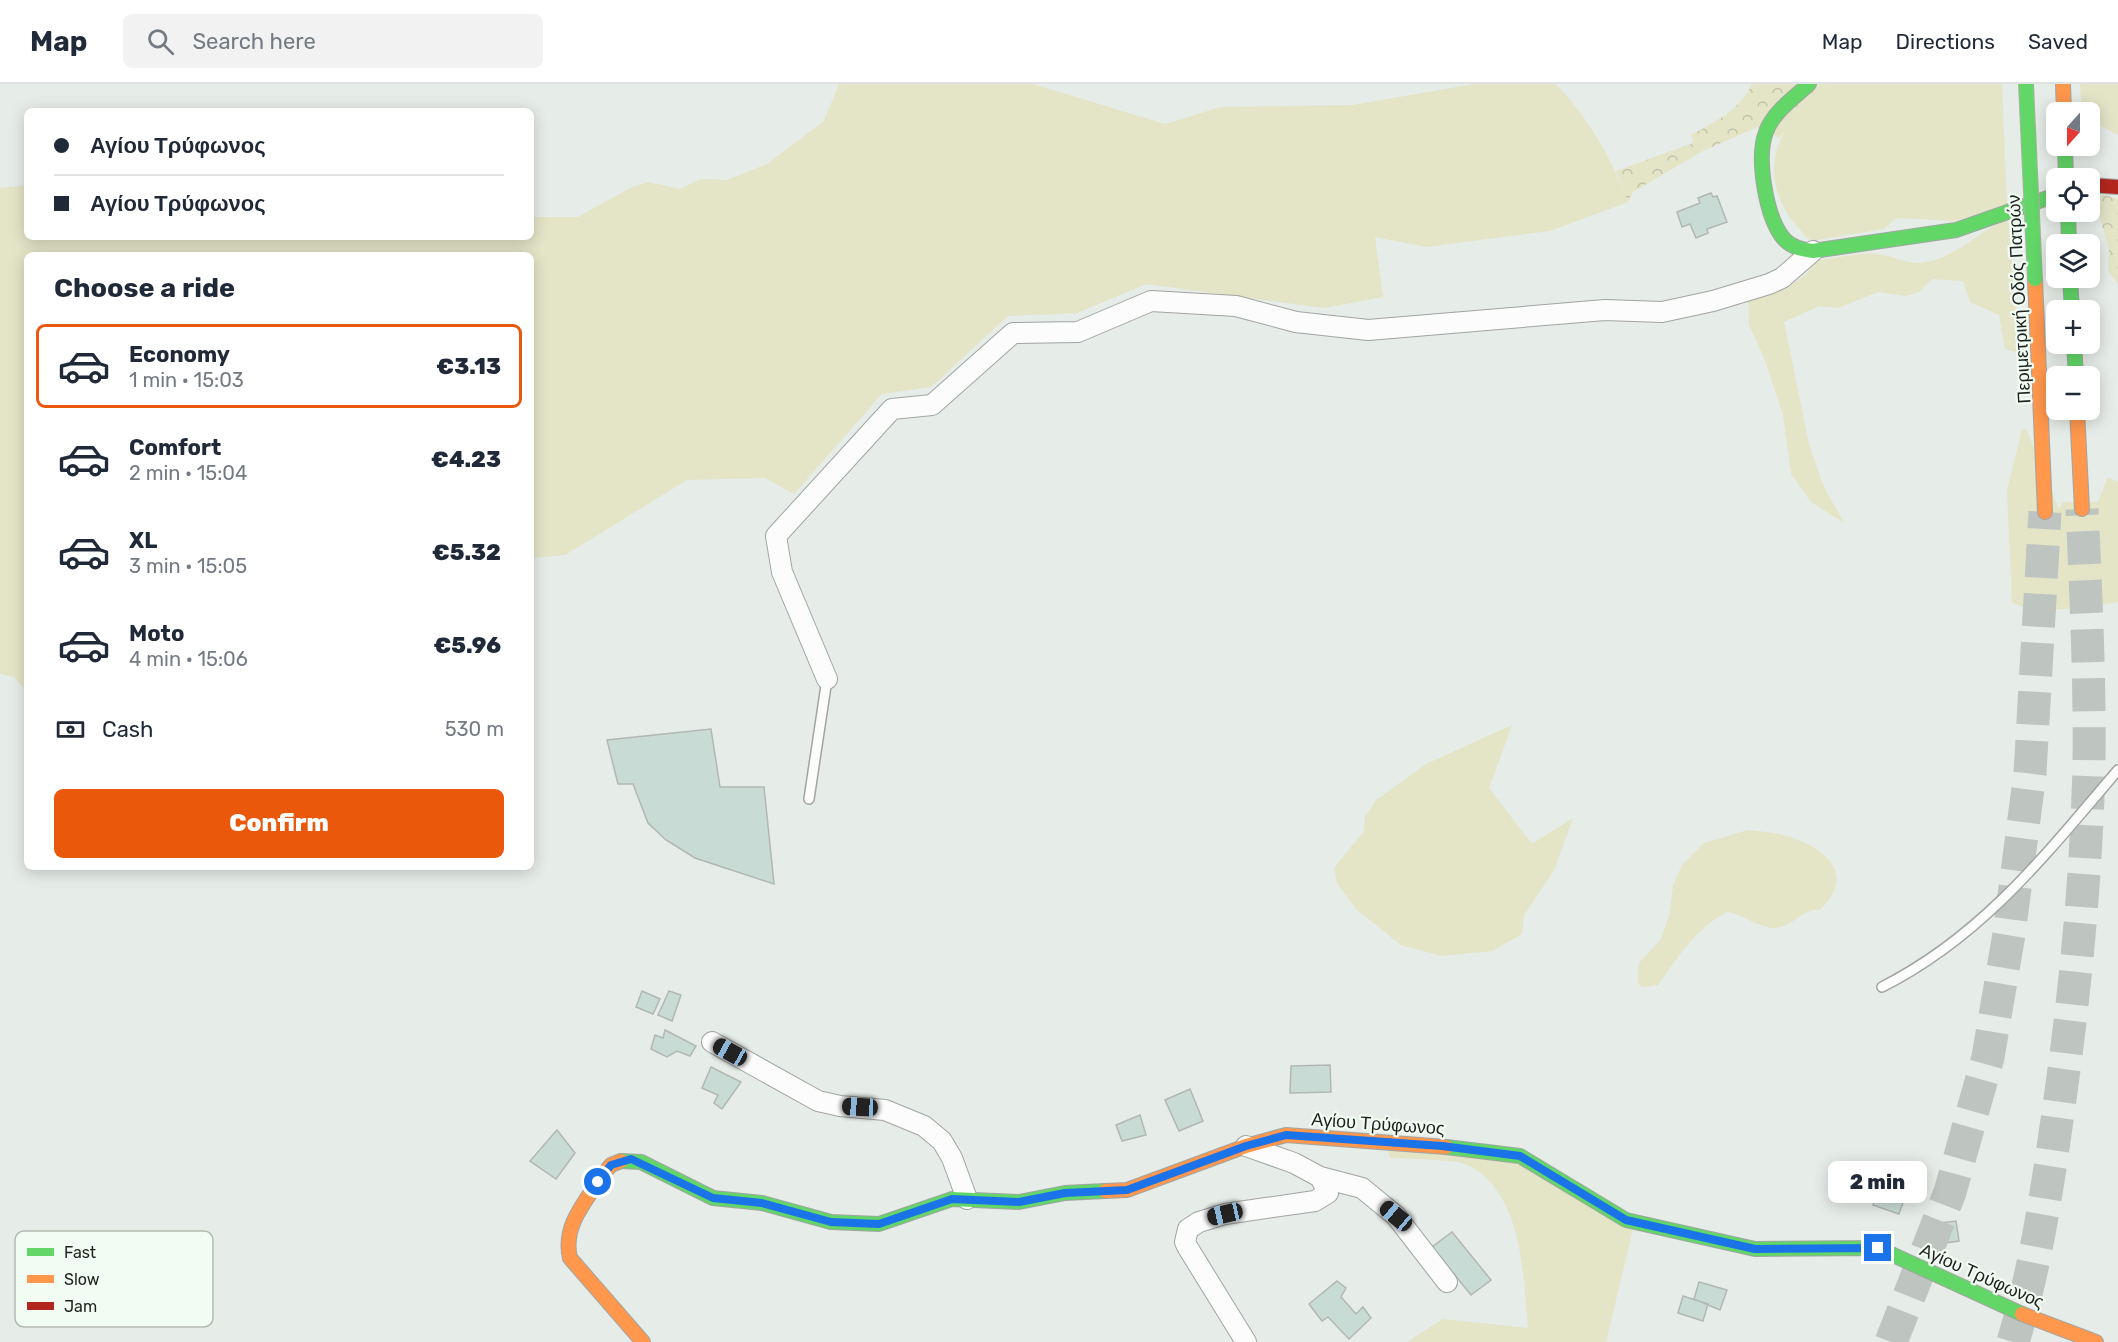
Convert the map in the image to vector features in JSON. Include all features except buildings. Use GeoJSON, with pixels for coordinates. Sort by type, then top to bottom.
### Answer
{"type":"FeatureCollection","features":[{"type":"Feature","properties":{"kind":"main road"},"geometry":{"type":"LineString","coordinates":[[1809,84],[1772,120],[1765,134],[1763,153],[1766,188],[1777,230],[1790,244],[1813,251],[1956,230],[2046,198]]}},
{"type":"Feature","properties":{"kind":"main road","name":"Περιμετρική Οδός Πατρών"},"geometry":{"type":"LineString","coordinates":[[2026,84],[2045,512]]}},
{"type":"Feature","properties":{"kind":"main road"},"geometry":{"type":"LineString","coordinates":[[2063,84],[2064,102]]}},
{"type":"Feature","properties":{"kind":"main road"},"geometry":{"type":"LineString","coordinates":[[2100,185],[2118,187]]}},
{"type":"Feature","properties":{"kind":"main road"},"geometry":{"type":"LineString","coordinates":[[2078,420],[2082,509]]}},
{"type":"Feature","properties":{"kind":"main road","name":"Αγίου Τρύφωνος"},"geometry":{"type":"LineString","coordinates":[[643,1342],[570,1258],[566,1247],[567,1233],[598,1182],[611,1165],[620,1160],[641,1162],[713,1198],[762,1203],[842,1223],[884,1224],[934,1204],[967,1199],[1019,1202],[1065,1193],[1127,1190],[1246,1146],[1286,1135],[1442,1146],[1520,1156],[1626,1220],[1755,1249],[1878,1248],[2001,1306],[2096,1342]]}},
{"type":"Feature","properties":{"kind":"street"},"geometry":{"type":"LineString","coordinates":[[827,679],[782,572],[776,536],[892,410],[932,405],[1013,333],[1078,332],[1151,301],[1236,306],[1296,322],[1368,330],[1605,310],[1662,312],[1713,301],[1769,284],[1782,278],[1813,251]]}},
{"type":"Feature","properties":{"kind":"street"},"geometry":{"type":"LineString","coordinates":[[712,1042],[818,1101],[840,1106],[885,1110],[924,1126],[942,1141],[952,1158],[967,1199]]}},
{"type":"Feature","properties":{"kind":"street"},"geometry":{"type":"LineString","coordinates":[[1246,1146],[1294,1163],[1320,1177],[1362,1188],[1396,1216],[1447,1282]]}},
{"type":"Feature","properties":{"kind":"street"},"geometry":{"type":"LineString","coordinates":[[1246,1342],[1188,1248],[1185,1237],[1188,1229],[1198,1221],[1225,1214],[1315,1201],[1328,1193],[1320,1177]]}},
{"type":"Feature","properties":{"kind":"lane"},"geometry":{"type":"LineString","coordinates":[[809,799],[827,679]]}},
{"type":"Feature","properties":{"kind":"lane"},"geometry":{"type":"LineString","coordinates":[[1882,987],[1921,967],[1980,922],[2062,837],[2118,770]]}},
{"type":"Feature","properties":{"kind":"green space"},"geometry":{"type":"Polygon","coordinates":[[[839,84],[1033,84],[1165,124],[1221,107],[1353,105],[1474,84],[1556,84],[1579,111],[1598,139],[1628,202],[1550,231],[1426,247],[1375,237],[1383,297],[1324,308],[1146,284],[1077,313],[1008,316],[931,387],[882,394],[794,494],[765,478],[687,480],[565,555],[534,558],[534,252],[24,252],[24,689],[14,677],[0,674],[0,188],[24,185],[24,240],[534,240],[534,217],[578,217],[632,187],[648,182],[680,189],[701,179],[727,180],[767,164],[824,121],[839,84]]]}},
{"type":"Feature","properties":{"kind":"green space"},"geometry":{"type":"Polygon","coordinates":[[[1752,84],[1828,84],[1818,92],[1779,138],[1760,126],[1703,151],[1633,192],[1628,202],[1616,171],[1693,143],[1691,135],[1734,108],[1752,84]]]}},
{"type":"Feature","properties":{"kind":"green space"},"geometry":{"type":"Polygon","coordinates":[[[1828,84],[2002,84],[2007,204],[1955,221],[1896,218],[1884,229],[1811,241],[1792,220],[1780,200],[1775,179],[1775,159],[1781,139],[1792,120],[1828,84]]]}},
{"type":"Feature","properties":{"kind":"green space"},"geometry":{"type":"Polygon","coordinates":[[[2080,84],[2118,84],[2118,135],[2100,125],[2100,102],[2081,102],[2080,84]]]}},
{"type":"Feature","properties":{"kind":"green space"},"geometry":{"type":"Polygon","coordinates":[[[2100,196],[2118,199],[2118,285],[2108,270],[2109,248],[2100,219],[2100,196]]]}},
{"type":"Feature","properties":{"kind":"green space"},"geometry":{"type":"Polygon","coordinates":[[[2008,218],[2015,301],[2025,355],[2005,349],[1999,315],[1970,302],[1963,281],[1932,279],[1919,292],[1905,296],[1878,292],[1838,308],[1819,306],[1784,322],[1809,444],[1823,485],[1844,523],[1811,502],[1791,474],[1783,415],[1763,355],[1749,325],[1748,301],[1787,288],[1805,275],[1818,260],[1856,254],[1878,254],[1916,263],[1932,261],[1952,253],[2008,218]]]}},
{"type":"Feature","properties":{"kind":"green space"},"geometry":{"type":"Polygon","coordinates":[[[2026,429],[2059,509],[2063,502],[2098,502],[2108,477],[2118,482],[2118,602],[2048,610],[2034,609],[2012,602],[2007,490],[2022,430],[2026,429]]]}},
{"type":"Feature","properties":{"kind":"green space"},"geometry":{"type":"Polygon","coordinates":[[[1512,725],[1489,788],[1532,844],[1573,818],[1554,870],[1524,915],[1522,934],[1492,951],[1441,956],[1401,945],[1356,909],[1337,883],[1334,868],[1364,831],[1365,817],[1376,800],[1426,764],[1512,725]]]}},
{"type":"Feature","properties":{"kind":"green space"},"geometry":{"type":"Polygon","coordinates":[[[1748,830],[1790,837],[1804,842],[1826,857],[1833,865],[1836,875],[1836,886],[1831,897],[1820,910],[1808,912],[1779,927],[1766,927],[1727,912],[1697,935],[1658,985],[1642,987],[1638,983],[1639,963],[1661,939],[1670,913],[1673,886],[1682,865],[1704,843],[1748,830]]]}},
{"type":"Feature","properties":{"kind":"green space"},"geometry":{"type":"Polygon","coordinates":[[[1386,1145],[1518,1160],[1633,1229],[1606,1342],[1407,1342],[1443,1319],[1528,1328],[1524,1284],[1517,1237],[1510,1215],[1500,1195],[1486,1178],[1462,1163],[1390,1158],[1386,1145]]]}},
{"type":"Feature","properties":{"kind":"tunnel"},"geometry":{"type":"LineString","coordinates":[[2013,1342],[2035,1255],[2050,1166],[2065,1064],[2079,937],[2089,767],[2082,509]]}},
{"type":"Feature","properties":{"kind":"tunnel"},"geometry":{"type":"LineString","coordinates":[[1891,1342],[1950,1192],[1988,1057],[2009,934],[2030,773],[2045,512]]}},
{"type":"Feature","properties":{"kind":"traffic: fast"},"geometry":{"type":"LineString","coordinates":[[1809,84],[1774,118],[1763,143],[1764,187],[1772,217],[1784,239],[1794,246],[1813,251],[1956,230],[2046,198]]}},
{"type":"Feature","properties":{"kind":"traffic: fast"},"geometry":{"type":"LineString","coordinates":[[2026,84],[2035,279]]}},
{"type":"Feature","properties":{"kind":"traffic: fast"},"geometry":{"type":"LineString","coordinates":[[2065,156],[2066,168]]}},
{"type":"Feature","properties":{"kind":"traffic: fast"},"geometry":{"type":"LineString","coordinates":[[2068,222],[2069,234]]}},
{"type":"Feature","properties":{"kind":"traffic: fast"},"geometry":{"type":"LineString","coordinates":[[2071,288],[2071,300]]}},
{"type":"Feature","properties":{"kind":"traffic: fast"},"geometry":{"type":"LineString","coordinates":[[2075,354],[2075,366]]}},
{"type":"Feature","properties":{"kind":"traffic: fast"},"geometry":{"type":"LineString","coordinates":[[1446,1147],[1520,1156],[1626,1220],[1755,1249],[1878,1248],[2022,1314]]}},
{"type":"Feature","properties":{"kind":"traffic: fast"},"geometry":{"type":"LineString","coordinates":[[621,1161],[641,1162],[713,1198],[762,1203],[831,1222],[879,1224],[952,1199],[1019,1202],[1065,1193],[1105,1191]]}},
{"type":"Feature","properties":{"kind":"traffic: slow"},"geometry":{"type":"LineString","coordinates":[[2063,84],[2064,102]]}},
{"type":"Feature","properties":{"kind":"traffic: slow"},"geometry":{"type":"LineString","coordinates":[[2035,279],[2045,512]]}},
{"type":"Feature","properties":{"kind":"traffic: slow"},"geometry":{"type":"LineString","coordinates":[[2078,420],[2082,509]]}},
{"type":"Feature","properties":{"kind":"traffic: slow"},"geometry":{"type":"LineString","coordinates":[[1105,1191],[1127,1190],[1246,1146],[1286,1135],[1446,1147]]}},
{"type":"Feature","properties":{"kind":"traffic: slow"},"geometry":{"type":"LineString","coordinates":[[621,1161],[611,1165],[584,1203],[573,1224],[568,1246],[570,1258],[643,1342]]}},
{"type":"Feature","properties":{"kind":"traffic: slow"},"geometry":{"type":"LineString","coordinates":[[2022,1314],[2096,1342]]}},
{"type":"Feature","properties":{"kind":"traffic: jam"},"geometry":{"type":"LineString","coordinates":[[2100,186],[2118,187]]}},
{"type":"Feature","properties":{"kind":"route"},"geometry":{"type":"LineString","coordinates":[[598,1182],[611,1165],[620,1160],[631,1159],[648,1165],[668,1178],[713,1198],[762,1203],[831,1222],[879,1224],[892,1222],[952,1199],[1008,1203],[1041,1200],[1065,1193],[1127,1190],[1246,1146],[1286,1135],[1442,1146],[1520,1156],[1626,1220],[1755,1249],[1878,1248]]}}]}
